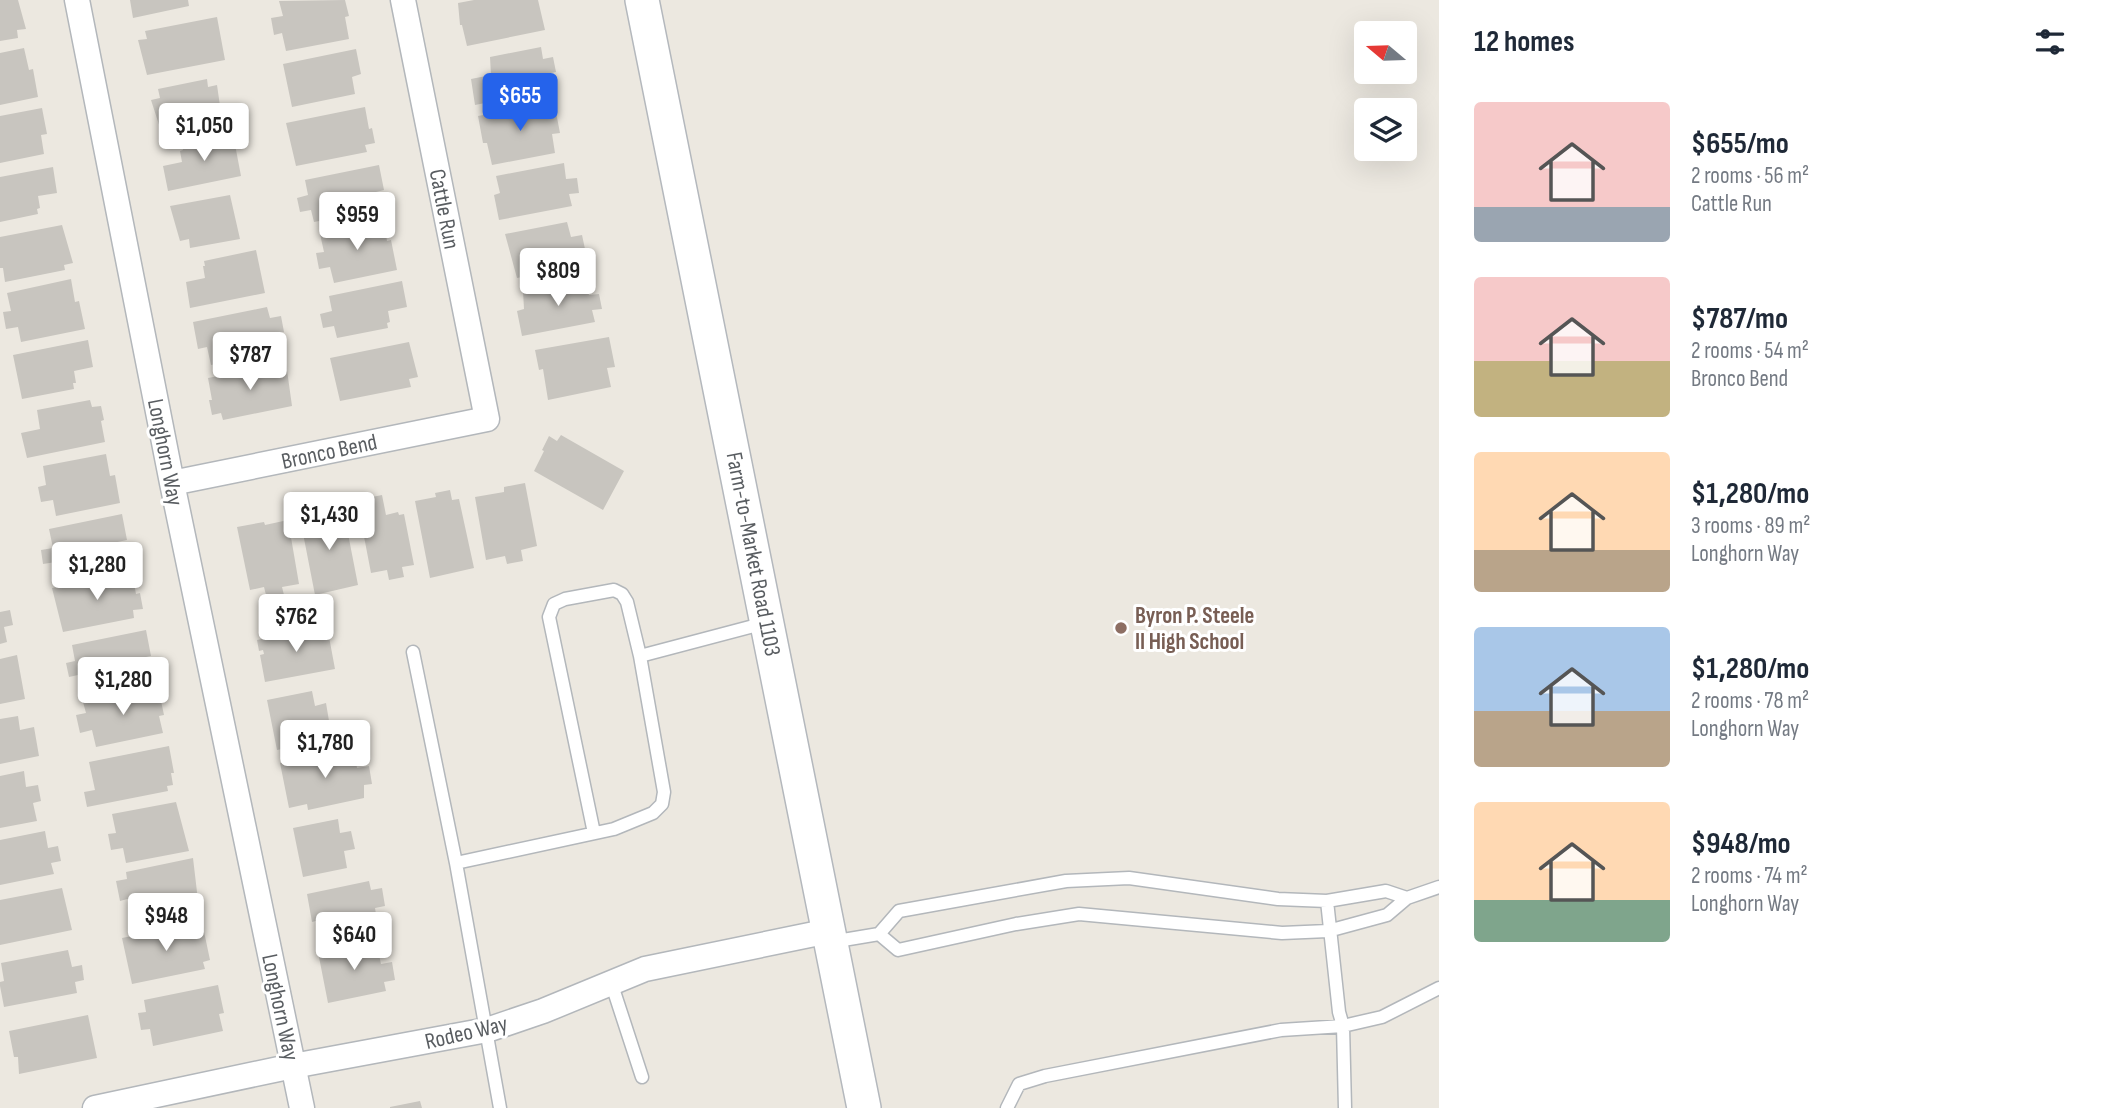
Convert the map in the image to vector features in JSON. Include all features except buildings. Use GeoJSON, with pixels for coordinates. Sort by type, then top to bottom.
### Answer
{"type":"FeatureCollection","features":[{"type":"Feature","properties":{"kind":"main road","name":"Farm-to-Market Road 1103"},"geometry":{"type":"LineString","coordinates":[[642,0],[864,1108]]}},
{"type":"Feature","properties":{"kind":"street","name":"Longhorn Way"},"geometry":{"type":"LineString","coordinates":[[77,0],[172,484],[302,1108]]}},
{"type":"Feature","properties":{"kind":"street","name":"Cattle Run"},"geometry":{"type":"LineString","coordinates":[[403,0],[487,419]]}},
{"type":"Feature","properties":{"kind":"street","name":"Bronco Bend"},"geometry":{"type":"LineString","coordinates":[[172,484],[487,419]]}},
{"type":"Feature","properties":{"kind":"street","name":"Rodeo Way"},"geometry":{"type":"LineString","coordinates":[[95,1108],[293,1066],[487,1030],[543,1011],[645,969],[830,937]]}},
{"type":"Feature","properties":{"kind":"lane"},"geometry":{"type":"LineString","coordinates":[[456,863],[614,829],[653,813],[662,804],[664,792],[627,602],[622,594],[614,590],[565,599],[554,604],[549,617],[594,833]]}},
{"type":"Feature","properties":{"kind":"lane"},"geometry":{"type":"LineString","coordinates":[[639,656],[768,623]]}},
{"type":"Feature","properties":{"kind":"lane"},"geometry":{"type":"LineString","coordinates":[[413,652],[456,863],[500,1108]]}},
{"type":"Feature","properties":{"kind":"lane"},"geometry":{"type":"LineString","coordinates":[[878,934],[899,911],[1066,881],[1129,878],[1278,899],[1327,901],[1386,891],[1407,898]]}},
{"type":"Feature","properties":{"kind":"lane"},"geometry":{"type":"LineString","coordinates":[[830,937],[878,934],[898,950],[1017,924],[1079,914],[1282,933],[1328,931],[1387,915],[1407,898],[1439,887]]}},
{"type":"Feature","properties":{"kind":"lane"},"geometry":{"type":"LineString","coordinates":[[1327,901],[1328,931],[1343,1026],[1345,1108]]}},
{"type":"Feature","properties":{"kind":"lane"},"geometry":{"type":"LineString","coordinates":[[611,982],[642,1077]]}},
{"type":"Feature","properties":{"kind":"lane"},"geometry":{"type":"LineString","coordinates":[[1007,1108],[1019,1084],[1045,1076],[1281,1030],[1343,1026],[1382,1017],[1439,988]]}},
{"type":"Feature","properties":{"kind":"place","name":"Byron P. Steele II High School"},"geometry":{"type":"Point","coordinates":[1121,628]}}]}
